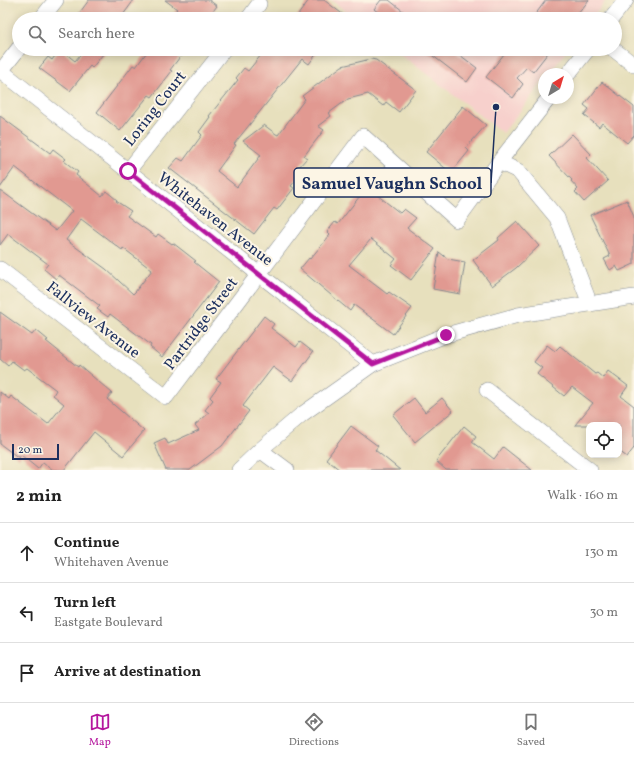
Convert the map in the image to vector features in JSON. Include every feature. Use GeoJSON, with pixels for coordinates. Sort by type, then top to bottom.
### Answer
{"type":"FeatureCollection","features":[{"type":"Feature","properties":{"kind":"street"},"geometry":{"type":"LineString","coordinates":[[47,12],[56,0]]}},
{"type":"Feature","properties":{"kind":"street"},"geometry":{"type":"LineString","coordinates":[[617,12],[626,0]]}},
{"type":"Feature","properties":{"kind":"street"},"geometry":{"type":"LineString","coordinates":[[253,12],[259,4]]}},
{"type":"Feature","properties":{"kind":"street"},"geometry":{"type":"LineString","coordinates":[[1,70],[12,56]]}},
{"type":"Feature","properties":{"kind":"street","name":"Loring Court"},"geometry":{"type":"LineString","coordinates":[[128,171],[218,56]]}},
{"type":"Feature","properties":{"kind":"street"},"geometry":{"type":"LineString","coordinates":[[573,68],[582,56]]}},
{"type":"Feature","properties":{"kind":"street"},"geometry":{"type":"LineString","coordinates":[[622,56],[634,65]]}},
{"type":"Feature","properties":{"kind":"street","name":"Whitehaven Avenue"},"geometry":{"type":"LineString","coordinates":[[1,70],[373,364]]}},
{"type":"Feature","properties":{"kind":"street"},"geometry":{"type":"LineString","coordinates":[[544,104],[499,162],[518,171],[557,218],[590,304]]}},
{"type":"Feature","properties":{"kind":"street","name":"Partridge Street"},"geometry":{"type":"LineString","coordinates":[[166,397],[364,136],[458,220],[499,162]]}},
{"type":"Feature","properties":{"kind":"street","name":"Fallview Avenue"},"geometry":{"type":"LineString","coordinates":[[0,269],[166,397]]}},
{"type":"Feature","properties":{"kind":"street"},"geometry":{"type":"LineString","coordinates":[[239,470],[260,450],[301,416],[373,364],[446,335],[518,315],[634,297]]}},
{"type":"Feature","properties":{"kind":"street"},"geometry":{"type":"LineString","coordinates":[[487,390],[590,470]]}},
{"type":"Feature","properties":{"kind":"street"},"geometry":{"type":"LineString","coordinates":[[260,450],[287,470]]}},
{"type":"Feature","properties":{"kind":"shaded area"},"geometry":{"type":"Polygon","coordinates":[[[331,0],[606,0],[597,12],[347,12],[331,0]]]}},
{"type":"Feature","properties":{"kind":"shaded area"},"geometry":{"type":"Polygon","coordinates":[[[403,56],[563,56],[554,68],[538,68],[538,88],[503,133],[403,56]]]}},
{"type":"Feature","properties":{"kind":"building"},"geometry":{"type":"Polygon","coordinates":[[[89,0],[134,0],[125,12],[80,12],[89,0]]]}},
{"type":"Feature","properties":{"kind":"building"},"geometry":{"type":"Polygon","coordinates":[[[165,0],[209,0],[217,6],[212,12],[175,12],[177,9],[165,0]]]}},
{"type":"Feature","properties":{"kind":"building"},"geometry":{"type":"Polygon","coordinates":[[[309,0],[324,0],[340,12],[300,12],[309,0]]]}},
{"type":"Feature","properties":{"kind":"building"},"geometry":{"type":"Polygon","coordinates":[[[381,0],[389,0],[404,12],[378,12],[374,9],[381,0]]]}},
{"type":"Feature","properties":{"kind":"building"},"geometry":{"type":"Polygon","coordinates":[[[546,0],[589,0],[580,12],[537,12],[546,0]]]}},
{"type":"Feature","properties":{"kind":"building"},"geometry":{"type":"Polygon","coordinates":[[[55,56],[69,56],[75,61],[79,56],[101,56],[92,68],[90,66],[70,91],[39,68],[48,57],[52,60],[55,56]]]}},
{"type":"Feature","properties":{"kind":"building"},"geometry":{"type":"Polygon","coordinates":[[[144,56],[181,56],[170,70],[172,71],[152,97],[149,95],[120,131],[97,112],[133,65],[136,67],[144,56]]]}},
{"type":"Feature","properties":{"kind":"building"},"geometry":{"type":"Polygon","coordinates":[[[260,56],[315,56],[309,64],[302,59],[234,144],[236,145],[217,171],[237,187],[261,155],[243,141],[264,125],[278,135],[305,99],[302,96],[342,66],[371,59],[376,60],[416,90],[399,112],[386,102],[383,106],[368,94],[348,99],[329,113],[331,116],[318,126],[324,130],[304,156],[307,158],[298,168],[303,172],[291,186],[294,188],[277,210],[274,208],[254,234],[169,168],[178,158],[183,161],[202,135],[199,132],[210,117],[209,116],[238,80],[236,78],[244,68],[248,71],[260,56]]]}},
{"type":"Feature","properties":{"kind":"building"},"geometry":{"type":"Polygon","coordinates":[[[433,56],[461,56],[477,68],[467,82],[433,56]]]}},
{"type":"Feature","properties":{"kind":"building"},"geometry":{"type":"Polygon","coordinates":[[[502,56],[546,56],[533,72],[527,67],[517,78],[523,84],[513,98],[486,77],[502,56]]]}},
{"type":"Feature","properties":{"kind":"building"},"geometry":{"type":"Polygon","coordinates":[[[602,82],[634,107],[634,135],[627,143],[602,123],[599,127],[584,115],[589,109],[584,105],[602,82]]]}},
{"type":"Feature","properties":{"kind":"building"},"geometry":{"type":"Polygon","coordinates":[[[463,106],[486,125],[466,148],[469,151],[451,173],[426,152],[463,106]]]}},
{"type":"Feature","properties":{"kind":"building"},"geometry":{"type":"Polygon","coordinates":[[[0,116],[50,153],[53,149],[66,159],[64,161],[78,172],[76,175],[102,196],[106,191],[117,200],[116,201],[131,211],[127,216],[156,237],[158,234],[172,244],[173,243],[219,282],[162,357],[150,347],[151,345],[110,314],[108,317],[97,309],[100,306],[59,275],[56,279],[44,269],[48,264],[8,234],[0,245],[0,190],[56,231],[72,211],[15,167],[0,188],[0,116]],[[81,219],[66,240],[106,269],[133,294],[152,270],[123,248],[122,250],[81,219]]]}},
{"type":"Feature","properties":{"kind":"building"},"geometry":{"type":"Polygon","coordinates":[[[572,134],[591,154],[587,158],[608,181],[584,202],[575,192],[578,189],[571,181],[572,180],[549,156],[572,134]]]}},
{"type":"Feature","properties":{"kind":"building"},"geometry":{"type":"Polygon","coordinates":[[[367,187],[400,213],[404,209],[416,218],[407,228],[435,249],[411,280],[391,265],[396,259],[371,239],[349,265],[387,294],[389,292],[412,308],[393,334],[354,305],[350,311],[300,269],[330,235],[327,232],[335,222],[338,224],[367,187]]]}},
{"type":"Feature","properties":{"kind":"building"},"geometry":{"type":"Polygon","coordinates":[[[627,200],[634,217],[634,264],[619,271],[616,266],[610,270],[604,259],[610,256],[590,215],[627,200]]]}},
{"type":"Feature","properties":{"kind":"building"},"geometry":{"type":"Polygon","coordinates":[[[517,221],[539,246],[516,268],[492,286],[473,260],[499,240],[498,238],[517,221]]]}},
{"type":"Feature","properties":{"kind":"building"},"geometry":{"type":"Polygon","coordinates":[[[439,252],[448,259],[465,262],[460,294],[433,289],[439,252]]]}},
{"type":"Feature","properties":{"kind":"building"},"geometry":{"type":"Polygon","coordinates":[[[0,312],[32,335],[36,330],[48,340],[46,341],[78,367],[79,365],[112,393],[107,399],[144,431],[123,456],[94,432],[64,470],[53,470],[43,462],[38,469],[21,455],[19,458],[0,444],[0,392],[9,399],[11,396],[48,424],[64,404],[53,395],[56,390],[27,368],[24,370],[12,361],[8,366],[0,359],[0,312]]]}},
{"type":"Feature","properties":{"kind":"building"},"geometry":{"type":"Polygon","coordinates":[[[264,316],[274,324],[271,328],[296,347],[300,342],[313,352],[292,381],[273,367],[243,406],[249,411],[222,446],[190,470],[166,470],[154,443],[165,438],[168,444],[199,430],[195,425],[209,413],[205,410],[213,400],[210,397],[221,382],[216,379],[264,316]]]}},
{"type":"Feature","properties":{"kind":"building"},"geometry":{"type":"Polygon","coordinates":[[[547,345],[555,351],[560,346],[595,374],[597,373],[603,378],[608,371],[628,386],[621,396],[634,406],[634,448],[627,457],[622,453],[622,422],[586,422],[586,425],[575,425],[593,403],[572,387],[564,396],[537,374],[542,368],[534,362],[547,345]]]}},
{"type":"Feature","properties":{"kind":"building"},"geometry":{"type":"Polygon","coordinates":[[[414,398],[425,412],[442,398],[453,411],[415,442],[393,415],[414,398]]]}},
{"type":"Feature","properties":{"kind":"building"},"geometry":{"type":"Polygon","coordinates":[[[351,426],[378,446],[375,450],[400,470],[340,470],[326,459],[351,426]]]}},
{"type":"Feature","properties":{"kind":"building"},"geometry":{"type":"Polygon","coordinates":[[[464,426],[476,436],[472,442],[494,459],[503,447],[532,470],[446,470],[436,461],[464,426]]]}},
{"type":"Feature","properties":{"kind":"place","name":"Samuel Vaughn School"},"geometry":{"type":"Point","coordinates":[496,107]}},
{"type":"Feature","properties":{"kind":"route"},"geometry":{"type":"LineString","coordinates":[[128,171],[373,364],[446,335]]}}]}
